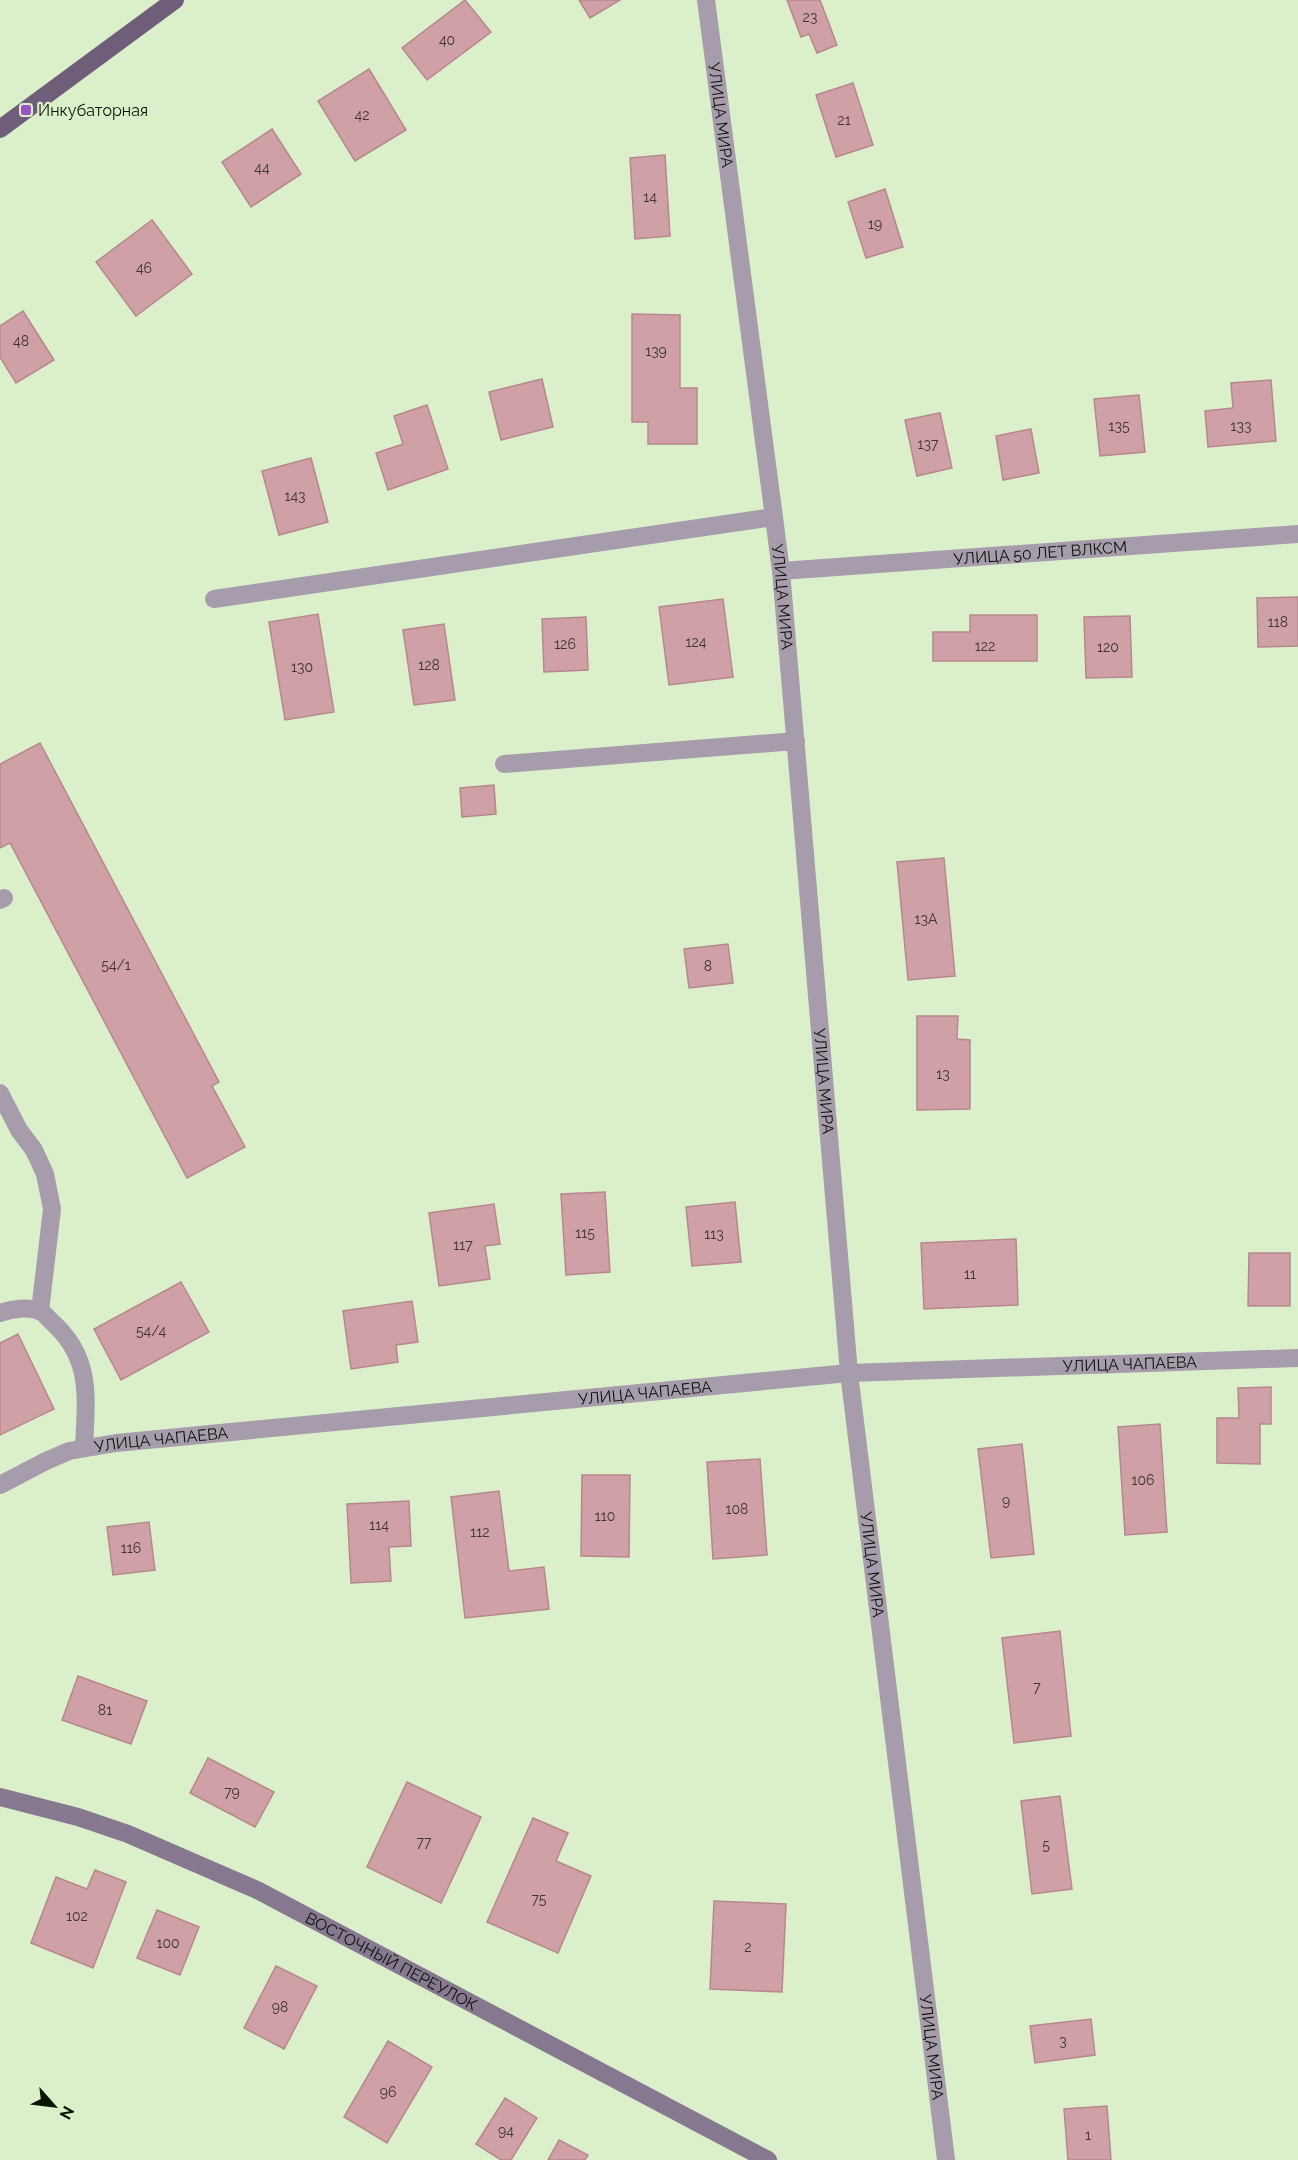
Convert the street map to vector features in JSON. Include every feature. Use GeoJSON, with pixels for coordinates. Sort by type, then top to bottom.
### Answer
{"type":"FeatureCollection","features":[{"type":"Feature","properties":{"kind":"main road"},"geometry":{"type":"LineString","coordinates":[[0,129],[175,0]]}},
{"type":"Feature","properties":{"kind":"street","name":"УЛИЦА МИРА"},"geometry":{"type":"LineString","coordinates":[[706,0],[781,571],[849,1373],[946,2160]]}},
{"type":"Feature","properties":{"kind":"street"},"geometry":{"type":"LineString","coordinates":[[214,599],[774,518]]}},
{"type":"Feature","properties":{"kind":"street","name":"УЛИЦА 50 ЛЕТ ВЛКСМ"},"geometry":{"type":"LineString","coordinates":[[781,571],[1298,534]]}},
{"type":"Feature","properties":{"kind":"street"},"geometry":{"type":"LineString","coordinates":[[504,764],[796,741]]}},
{"type":"Feature","properties":{"kind":"street"},"geometry":{"type":"LineString","coordinates":[[0,1093],[19,1130],[34,1150],[45,1174],[52,1209],[40,1311]]}},
{"type":"Feature","properties":{"kind":"street"},"geometry":{"type":"LineString","coordinates":[[0,1313],[13,1309],[40,1311],[67,1334],[81,1361],[86,1398],[84,1449]]}},
{"type":"Feature","properties":{"kind":"street","name":"УЛИЦА ЧАПАЕВА"},"geometry":{"type":"LineString","coordinates":[[0,1485],[69,1451],[116,1443],[849,1373],[1298,1358]]}},
{"type":"Feature","properties":{"kind":"street","name":"ВОСТОЧНЫЙ ПЕРЕУЛОК"},"geometry":{"type":"LineString","coordinates":[[0,1797],[78,1817],[128,1834],[257,1890],[768,2160]]}},
{"type":"Feature","properties":{"kind":"building"},"geometry":{"type":"Polygon","coordinates":[[[465,0],[491,32],[427,80],[402,48],[465,0]]]}},
{"type":"Feature","properties":{"kind":"building"},"geometry":{"type":"Polygon","coordinates":[[[579,0],[620,0],[590,18],[579,0]]]}},
{"type":"Feature","properties":{"kind":"building"},"geometry":{"type":"Polygon","coordinates":[[[787,0],[820,0],[837,45],[817,53],[809,34],[801,37],[787,0]]]}},
{"type":"Feature","properties":{"kind":"building"},"geometry":{"type":"Polygon","coordinates":[[[369,69],[406,130],[355,161],[318,101],[369,69]]]}},
{"type":"Feature","properties":{"kind":"building"},"geometry":{"type":"Polygon","coordinates":[[[853,83],[873,145],[836,157],[816,95],[853,83]]]}},
{"type":"Feature","properties":{"kind":"building"},"geometry":{"type":"Polygon","coordinates":[[[272,129],[301,174],[251,207],[222,162],[272,129]]]}},
{"type":"Feature","properties":{"kind":"building"},"geometry":{"type":"Polygon","coordinates":[[[665,155],[670,236],[635,239],[630,158],[665,155]]]}},
{"type":"Feature","properties":{"kind":"building"},"geometry":{"type":"Polygon","coordinates":[[[885,189],[903,247],[866,258],[848,202],[885,189]]]}},
{"type":"Feature","properties":{"kind":"building"},"geometry":{"type":"Polygon","coordinates":[[[152,220],[192,274],[136,316],[96,262],[152,220]]]}},
{"type":"Feature","properties":{"kind":"building"},"geometry":{"type":"Polygon","coordinates":[[[23,311],[54,360],[16,383],[0,357],[0,326],[23,311]]]}},
{"type":"Feature","properties":{"kind":"building"},"geometry":{"type":"Polygon","coordinates":[[[632,314],[680,315],[680,388],[697,388],[697,444],[648,444],[648,422],[632,422],[632,314]]]}},
{"type":"Feature","properties":{"kind":"building"},"geometry":{"type":"Polygon","coordinates":[[[542,379],[553,427],[501,440],[489,392],[542,379]]]}},
{"type":"Feature","properties":{"kind":"building"},"geometry":{"type":"Polygon","coordinates":[[[1271,380],[1276,441],[1208,447],[1205,411],[1233,408],[1231,383],[1271,380]]]}},
{"type":"Feature","properties":{"kind":"building"},"geometry":{"type":"Polygon","coordinates":[[[1139,395],[1145,452],[1100,456],[1094,399],[1139,395]]]}},
{"type":"Feature","properties":{"kind":"building"},"geometry":{"type":"Polygon","coordinates":[[[427,405],[448,469],[388,490],[376,453],[403,444],[394,416],[427,405]]]}},
{"type":"Feature","properties":{"kind":"building"},"geometry":{"type":"Polygon","coordinates":[[[940,413],[952,468],[917,476],[905,420],[940,413]]]}},
{"type":"Feature","properties":{"kind":"building"},"geometry":{"type":"Polygon","coordinates":[[[1031,429],[1039,473],[1003,480],[996,436],[1031,429]]]}},
{"type":"Feature","properties":{"kind":"building"},"geometry":{"type":"Polygon","coordinates":[[[311,458],[328,522],[279,535],[262,471],[311,458]]]}},
{"type":"Feature","properties":{"kind":"building"},"geometry":{"type":"Polygon","coordinates":[[[1298,597],[1298,646],[1258,647],[1257,598],[1298,597]]]}},
{"type":"Feature","properties":{"kind":"building"},"geometry":{"type":"Polygon","coordinates":[[[723,599],[733,677],[669,685],[659,607],[723,599]]]}},
{"type":"Feature","properties":{"kind":"building"},"geometry":{"type":"Polygon","coordinates":[[[318,614],[334,712],[285,720],[269,622],[318,614]]]}},
{"type":"Feature","properties":{"kind":"building"},"geometry":{"type":"Polygon","coordinates":[[[970,615],[1037,615],[1037,661],[933,661],[933,632],[970,632],[970,615]]]}},
{"type":"Feature","properties":{"kind":"building"},"geometry":{"type":"Polygon","coordinates":[[[1130,616],[1132,677],[1086,678],[1084,617],[1130,616]]]}},
{"type":"Feature","properties":{"kind":"building"},"geometry":{"type":"Polygon","coordinates":[[[586,617],[588,670],[544,672],[542,619],[586,617]]]}},
{"type":"Feature","properties":{"kind":"building"},"geometry":{"type":"Polygon","coordinates":[[[444,624],[455,700],[414,705],[403,630],[444,624]]]}},
{"type":"Feature","properties":{"kind":"building"},"geometry":{"type":"Polygon","coordinates":[[[40,743],[219,1082],[212,1086],[245,1147],[187,1178],[10,843],[0,848],[0,764],[40,743]]]}},
{"type":"Feature","properties":{"kind":"building"},"geometry":{"type":"Polygon","coordinates":[[[494,785],[496,814],[462,817],[460,788],[494,785]]]}},
{"type":"Feature","properties":{"kind":"building"},"geometry":{"type":"Polygon","coordinates":[[[944,858],[955,976],[908,980],[897,862],[944,858]]]}},
{"type":"Feature","properties":{"kind":"building"},"geometry":{"type":"Polygon","coordinates":[[[728,944],[733,983],[689,988],[684,949],[728,944]]]}},
{"type":"Feature","properties":{"kind":"building"},"geometry":{"type":"Polygon","coordinates":[[[917,1016],[958,1016],[957,1039],[970,1040],[970,1109],[917,1110],[917,1016]]]}},
{"type":"Feature","properties":{"kind":"building"},"geometry":{"type":"Polygon","coordinates":[[[605,1192],[610,1272],[566,1275],[561,1194],[605,1192]]]}},
{"type":"Feature","properties":{"kind":"building"},"geometry":{"type":"Polygon","coordinates":[[[735,1202],[741,1262],[692,1266],[686,1207],[735,1202]]]}},
{"type":"Feature","properties":{"kind":"building"},"geometry":{"type":"Polygon","coordinates":[[[494,1204],[500,1244],[485,1246],[490,1279],[439,1286],[429,1213],[494,1204]]]}},
{"type":"Feature","properties":{"kind":"building"},"geometry":{"type":"Polygon","coordinates":[[[1016,1239],[1018,1305],[924,1309],[921,1243],[1016,1239]]]}},
{"type":"Feature","properties":{"kind":"building"},"geometry":{"type":"Polygon","coordinates":[[[1249,1253],[1290,1253],[1290,1306],[1248,1306],[1249,1253]]]}},
{"type":"Feature","properties":{"kind":"building"},"geometry":{"type":"Polygon","coordinates":[[[181,1282],[209,1332],[121,1380],[94,1329],[181,1282]]]}},
{"type":"Feature","properties":{"kind":"building"},"geometry":{"type":"Polygon","coordinates":[[[412,1301],[418,1342],[396,1345],[398,1362],[351,1369],[343,1311],[412,1301]]]}},
{"type":"Feature","properties":{"kind":"building"},"geometry":{"type":"Polygon","coordinates":[[[18,1334],[54,1409],[0,1435],[0,1343],[18,1334]]]}},
{"type":"Feature","properties":{"kind":"building"},"geometry":{"type":"Polygon","coordinates":[[[1271,1387],[1271,1424],[1260,1424],[1260,1464],[1217,1463],[1217,1418],[1239,1418],[1238,1388],[1271,1387]]]}},
{"type":"Feature","properties":{"kind":"building"},"geometry":{"type":"Polygon","coordinates":[[[1160,1424],[1167,1532],[1125,1535],[1118,1427],[1160,1424]]]}},
{"type":"Feature","properties":{"kind":"building"},"geometry":{"type":"Polygon","coordinates":[[[1022,1444],[1034,1554],[991,1558],[978,1449],[1022,1444]]]}},
{"type":"Feature","properties":{"kind":"building"},"geometry":{"type":"Polygon","coordinates":[[[760,1459],[767,1555],[713,1559],[707,1462],[760,1459]]]}},
{"type":"Feature","properties":{"kind":"building"},"geometry":{"type":"Polygon","coordinates":[[[582,1475],[630,1475],[629,1557],[581,1556],[582,1475]]]}},
{"type":"Feature","properties":{"kind":"building"},"geometry":{"type":"Polygon","coordinates":[[[499,1491],[509,1571],[544,1567],[549,1609],[465,1618],[451,1497],[499,1491]]]}},
{"type":"Feature","properties":{"kind":"building"},"geometry":{"type":"Polygon","coordinates":[[[409,1501],[411,1546],[389,1547],[391,1581],[351,1583],[347,1504],[409,1501]]]}},
{"type":"Feature","properties":{"kind":"building"},"geometry":{"type":"Polygon","coordinates":[[[149,1522],[155,1570],[113,1575],[107,1527],[149,1522]]]}},
{"type":"Feature","properties":{"kind":"building"},"geometry":{"type":"Polygon","coordinates":[[[1060,1631],[1071,1736],[1014,1743],[1002,1638],[1060,1631]]]}},
{"type":"Feature","properties":{"kind":"building"},"geometry":{"type":"Polygon","coordinates":[[[78,1676],[147,1701],[131,1744],[62,1720],[78,1676]]]}},
{"type":"Feature","properties":{"kind":"building"},"geometry":{"type":"Polygon","coordinates":[[[208,1758],[274,1792],[255,1827],[190,1793],[208,1758]]]}},
{"type":"Feature","properties":{"kind":"building"},"geometry":{"type":"Polygon","coordinates":[[[407,1782],[481,1817],[441,1903],[367,1867],[407,1782]]]}},
{"type":"Feature","properties":{"kind":"building"},"geometry":{"type":"Polygon","coordinates":[[[1060,1796],[1072,1889],[1032,1894],[1021,1801],[1060,1796]]]}},
{"type":"Feature","properties":{"kind":"building"},"geometry":{"type":"Polygon","coordinates":[[[533,1818],[568,1833],[556,1861],[591,1876],[558,1953],[487,1922],[533,1818]]]}},
{"type":"Feature","properties":{"kind":"building"},"geometry":{"type":"Polygon","coordinates":[[[95,1870],[126,1882],[93,1968],[31,1943],[56,1877],[87,1889],[95,1870]]]}},
{"type":"Feature","properties":{"kind":"building"},"geometry":{"type":"Polygon","coordinates":[[[714,1901],[786,1904],[782,1992],[710,1989],[714,1901]]]}},
{"type":"Feature","properties":{"kind":"building"},"geometry":{"type":"Polygon","coordinates":[[[157,1910],[199,1927],[180,1975],[137,1958],[157,1910]]]}},
{"type":"Feature","properties":{"kind":"building"},"geometry":{"type":"Polygon","coordinates":[[[276,1966],[317,1986],[284,2049],[244,2028],[276,1966]]]}},
{"type":"Feature","properties":{"kind":"building"},"geometry":{"type":"Polygon","coordinates":[[[1091,2019],[1095,2055],[1035,2063],[1030,2026],[1091,2019]]]}},
{"type":"Feature","properties":{"kind":"building"},"geometry":{"type":"Polygon","coordinates":[[[388,2041],[432,2067],[387,2143],[344,2117],[388,2041]]]}},
{"type":"Feature","properties":{"kind":"building"},"geometry":{"type":"Polygon","coordinates":[[[505,2098],[537,2118],[511,2160],[501,2160],[476,2144],[505,2098]]]}},
{"type":"Feature","properties":{"kind":"building"},"geometry":{"type":"Polygon","coordinates":[[[1107,2106],[1111,2160],[1068,2160],[1064,2109],[1107,2106]]]}},
{"type":"Feature","properties":{"kind":"building"},"geometry":{"type":"Polygon","coordinates":[[[559,2140],[588,2155],[585,2160],[548,2160],[559,2140]]]}},
{"type":"Feature","properties":{"kind":"place","name":"Инкубаторная"},"geometry":{"type":"Point","coordinates":[26,110]}}]}
